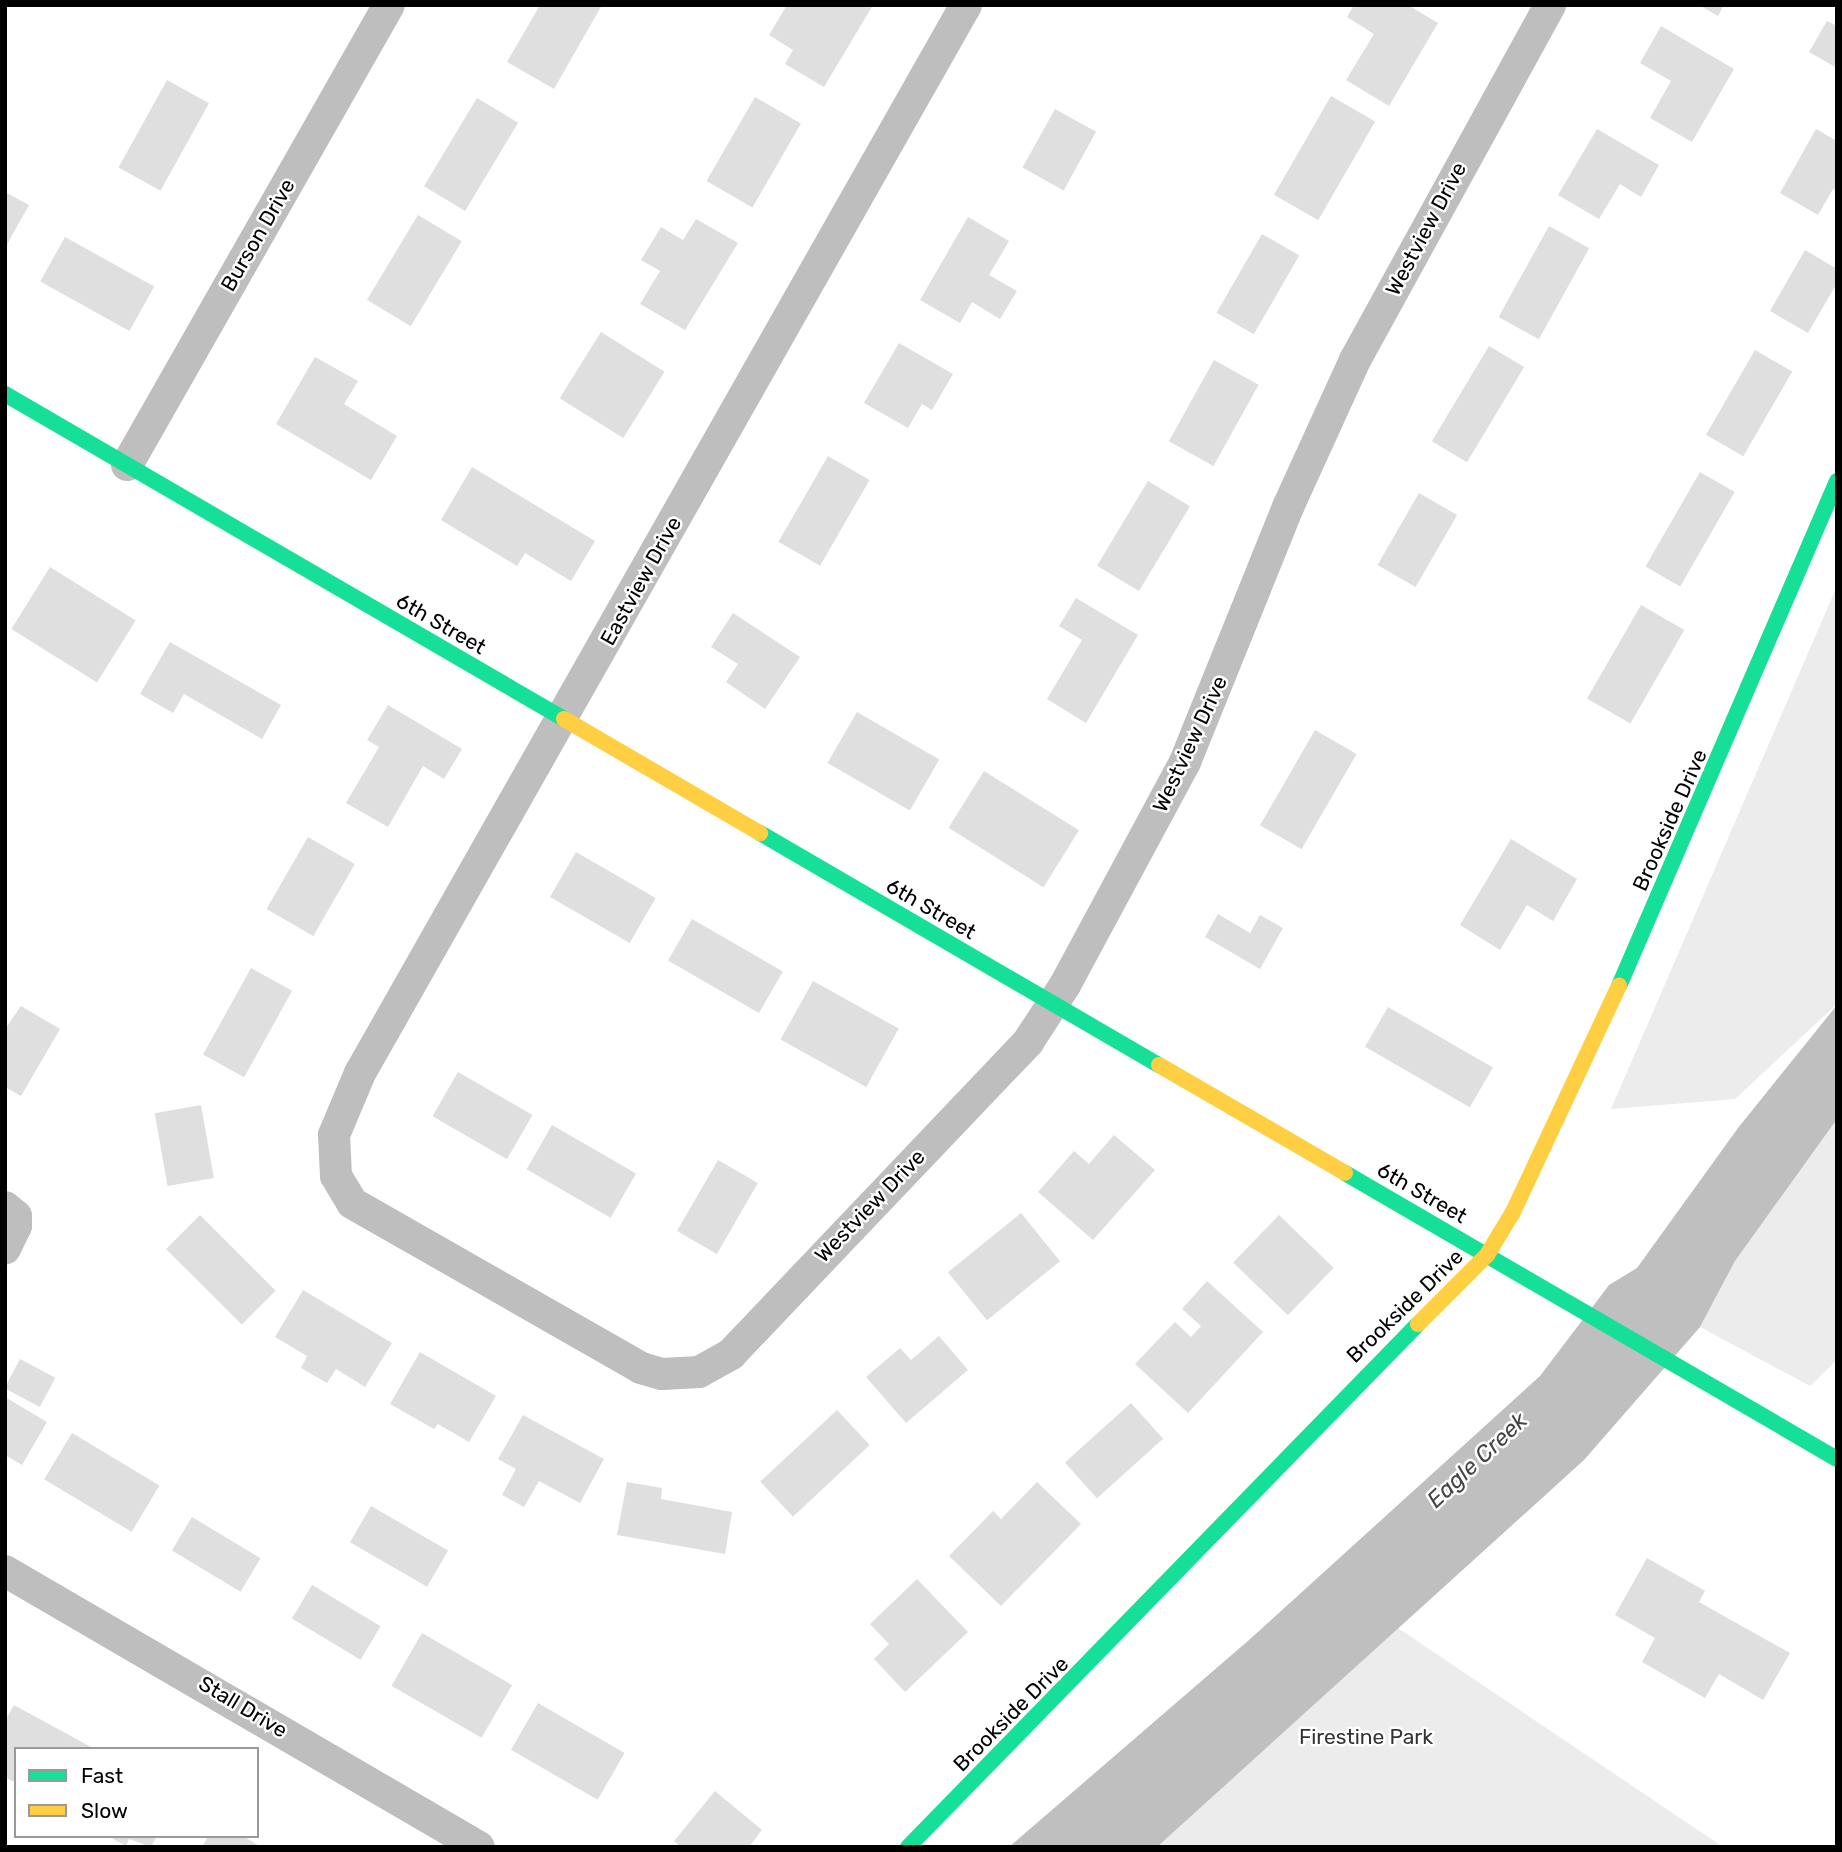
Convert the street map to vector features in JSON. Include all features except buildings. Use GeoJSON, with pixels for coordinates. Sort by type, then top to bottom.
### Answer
{"type":"FeatureCollection","features":[{"type":"Feature","properties":{"kind":"street","name":"Burson Drive"},"geometry":{"type":"LineString","coordinates":[[127,465],[389,5]]}},
{"type":"Feature","properties":{"kind":"street","name":"Eastview Drive"},"geometry":{"type":"LineString","coordinates":[[684,1376],[640,1368],[365,1211],[340,1185],[334,1163],[339,1114],[966,5]]}},
{"type":"Feature","properties":{"kind":"street","name":"Westview Drive"},"geometry":{"type":"LineString","coordinates":[[684,1376],[713,1366],[730,1354],[1028,1042],[1053,1003],[1185,762],[1298,481],[1355,360],[1550,5]]}},
{"type":"Feature","properties":{"kind":"street","name":"6th Street"},"geometry":{"type":"LineString","coordinates":[[5,394],[1837,1459]]}},
{"type":"Feature","properties":{"kind":"street","name":"Brookside Drive"},"geometry":{"type":"LineString","coordinates":[[908,1847],[1081,1674],[1301,1437],[1487,1255],[1514,1212],[1612,1002],[1837,481]]}},
{"type":"Feature","properties":{"kind":"street"},"geometry":{"type":"LineString","coordinates":[[5,1207],[16,1216],[16,1226],[5,1249]]}},
{"type":"Feature","properties":{"kind":"street","name":"Stall Drive"},"geometry":{"type":"LineString","coordinates":[[5,1572],[479,1847]]}},
{"type":"Feature","properties":{"kind":"green space"},"geometry":{"type":"Polygon","coordinates":[[[1837,586],[1837,1004],[1735,1099],[1611,1109],[1837,586]]]}},
{"type":"Feature","properties":{"kind":"green space"},"geometry":{"type":"Polygon","coordinates":[[[1837,1119],[1837,1360],[1810,1386],[1700,1327],[1735,1261],[1837,1119]]]}},
{"type":"Feature","properties":{"kind":"green space","name":"Firestine Park"},"geometry":{"type":"Polygon","coordinates":[[[1355,1599],[1723,1847],[1085,1847],[1355,1599]]]}},
{"type":"Feature","properties":{"kind":"water","name":"Eagle Creek"},"geometry":{"type":"Polygon","coordinates":[[[1837,1005],[1837,1119],[1735,1261],[1700,1327],[1584,1460],[1157,1847],[1009,1847],[1249,1640],[1540,1376],[1609,1285],[1637,1268],[1738,1128],[1837,1005]]]}},
{"type":"Feature","properties":{"kind":"traffic: fast"},"geometry":{"type":"LineString","coordinates":[[5,394],[564,719]]}},
{"type":"Feature","properties":{"kind":"traffic: fast"},"geometry":{"type":"LineString","coordinates":[[1619,986],[1837,481]]}},
{"type":"Feature","properties":{"kind":"traffic: fast"},"geometry":{"type":"LineString","coordinates":[[760,833],[1159,1065]]}},
{"type":"Feature","properties":{"kind":"traffic: fast"},"geometry":{"type":"LineString","coordinates":[[1345,1173],[1837,1459]]}},
{"type":"Feature","properties":{"kind":"traffic: fast"},"geometry":{"type":"LineString","coordinates":[[908,1847],[1418,1324]]}},
{"type":"Feature","properties":{"kind":"traffic: slow"},"geometry":{"type":"LineString","coordinates":[[564,719],[760,833]]}},
{"type":"Feature","properties":{"kind":"traffic: slow"},"geometry":{"type":"LineString","coordinates":[[1418,1324],[1487,1255],[1513,1212],[1619,986]]}},
{"type":"Feature","properties":{"kind":"traffic: slow"},"geometry":{"type":"LineString","coordinates":[[1159,1065],[1345,1173]]}}]}
